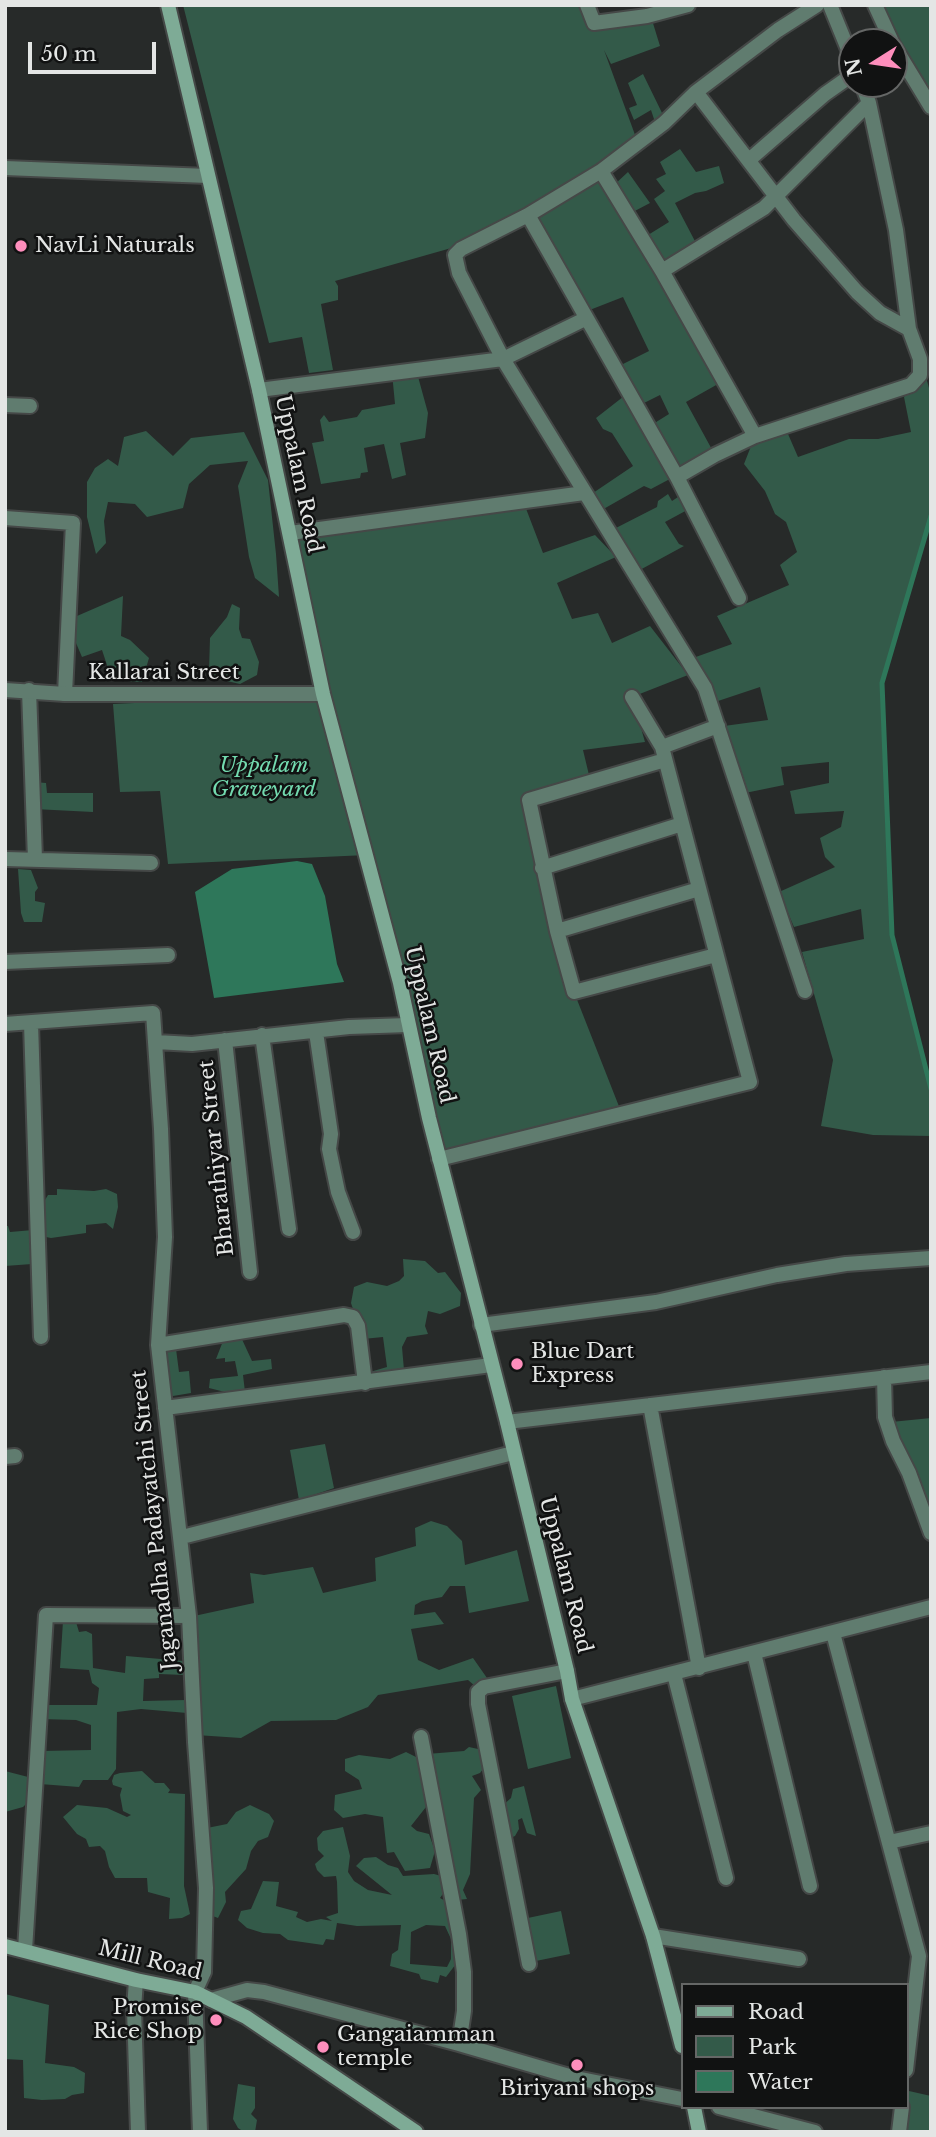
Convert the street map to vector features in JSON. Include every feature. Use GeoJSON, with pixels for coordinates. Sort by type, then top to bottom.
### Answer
{"type":"FeatureCollection","features":[{"type":"Feature","properties":{"kind":"main road","name":"Uppalam Road"},"geometry":{"type":"LineString","coordinates":[[168,5],[258,390],[323,694],[400,984],[439,1159],[507,1422],[572,1699],[653,1936],[680,2038]]}},
{"type":"Feature","properties":{"kind":"main road","name":"Mill Road"},"geometry":{"type":"LineString","coordinates":[[5,1946],[136,1980],[195,1992],[246,2017],[416,2132]]}},
{"type":"Feature","properties":{"kind":"main road"},"geometry":{"type":"LineString","coordinates":[[694,2109],[699,2132]]}},
{"type":"Feature","properties":{"kind":"street"},"geometry":{"type":"LineString","coordinates":[[587,5],[594,23],[647,16],[688,5]]}},
{"type":"Feature","properties":{"kind":"street"},"geometry":{"type":"LineString","coordinates":[[805,991],[700,679],[503,359],[459,272],[455,256],[461,249],[528,215],[601,171],[664,123],[696,92],[778,30],[817,5]]}},
{"type":"Feature","properties":{"kind":"street"},"geometry":{"type":"LineString","coordinates":[[830,5],[839,28]]}},
{"type":"Feature","properties":{"kind":"street"},"geometry":{"type":"LineString","coordinates":[[876,5],[886,28]]}},
{"type":"Feature","properties":{"kind":"street"},"geometry":{"type":"LineString","coordinates":[[908,69],[931,107]]}},
{"type":"Feature","properties":{"kind":"street"},"geometry":{"type":"LineString","coordinates":[[749,160],[838,85]]}},
{"type":"Feature","properties":{"kind":"street"},"geometry":{"type":"LineString","coordinates":[[696,92],[777,197],[857,292],[880,313],[909,329]]}},
{"type":"Feature","properties":{"kind":"street"},"geometry":{"type":"LineString","coordinates":[[677,477],[755,436],[911,385],[920,375],[920,359],[909,329],[896,230],[867,98]]}},
{"type":"Feature","properties":{"kind":"street"},"geometry":{"type":"LineString","coordinates":[[662,271],[764,208],[869,103]]}},
{"type":"Feature","properties":{"kind":"street"},"geometry":{"type":"LineString","coordinates":[[5,168],[208,176]]}},
{"type":"Feature","properties":{"kind":"street"},"geometry":{"type":"LineString","coordinates":[[601,171],[662,271],[755,436]]}},
{"type":"Feature","properties":{"kind":"street"},"geometry":{"type":"LineString","coordinates":[[528,215],[677,477],[739,598]]}},
{"type":"Feature","properties":{"kind":"street"},"geometry":{"type":"LineString","coordinates":[[258,390],[503,359],[585,319]]}},
{"type":"Feature","properties":{"kind":"street"},"geometry":{"type":"LineString","coordinates":[[5,405],[30,406]]}},
{"type":"Feature","properties":{"kind":"street"},"geometry":{"type":"LineString","coordinates":[[290,533],[584,493]]}},
{"type":"Feature","properties":{"kind":"street"},"geometry":{"type":"LineString","coordinates":[[5,518],[74,523],[65,694]]}},
{"type":"Feature","properties":{"kind":"street","name":"Kallarai Street"},"geometry":{"type":"LineString","coordinates":[[5,690],[65,694],[323,694]]}},
{"type":"Feature","properties":{"kind":"street"},"geometry":{"type":"LineString","coordinates":[[29,690],[35,859]]}},
{"type":"Feature","properties":{"kind":"street"},"geometry":{"type":"LineString","coordinates":[[439,1159],[750,1082],[663,754],[632,698]]}},
{"type":"Feature","properties":{"kind":"street"},"geometry":{"type":"LineString","coordinates":[[716,955],[574,992],[542,867],[529,800],[663,754],[718,726]]}},
{"type":"Feature","properties":{"kind":"street"},"geometry":{"type":"LineString","coordinates":[[542,867],[682,824]]}},
{"type":"Feature","properties":{"kind":"street"},"geometry":{"type":"LineString","coordinates":[[5,859],[151,863]]}},
{"type":"Feature","properties":{"kind":"street"},"geometry":{"type":"LineString","coordinates":[[557,931],[699,889]]}},
{"type":"Feature","properties":{"kind":"street"},"geometry":{"type":"LineString","coordinates":[[5,962],[168,955]]}},
{"type":"Feature","properties":{"kind":"street","name":"Jaganadha Padayatchi Street"},"geometry":{"type":"LineString","coordinates":[[31,1023],[153,1013],[164,1237],[158,1345],[190,1616],[195,1742],[206,1888],[204,1972],[195,1992],[200,2132]]}},
{"type":"Feature","properties":{"kind":"street"},"geometry":{"type":"LineString","coordinates":[[5,1024],[31,1023],[41,1337]]}},
{"type":"Feature","properties":{"kind":"street"},"geometry":{"type":"LineString","coordinates":[[156,1042],[192,1044],[349,1027],[408,1025]]}},
{"type":"Feature","properties":{"kind":"street"},"geometry":{"type":"LineString","coordinates":[[316,1032],[331,1134],[329,1149],[338,1192],[353,1232]]}},
{"type":"Feature","properties":{"kind":"street"},"geometry":{"type":"LineString","coordinates":[[262,1035],[289,1229]]}},
{"type":"Feature","properties":{"kind":"street","name":"Bharathiyar Street"},"geometry":{"type":"LineString","coordinates":[[225,1040],[250,1272]]}},
{"type":"Feature","properties":{"kind":"street"},"geometry":{"type":"LineString","coordinates":[[481,1325],[656,1302],[777,1275],[846,1264],[931,1258]]}},
{"type":"Feature","properties":{"kind":"street"},"geometry":{"type":"LineString","coordinates":[[158,1345],[344,1315],[354,1317],[358,1326],[365,1383]]}},
{"type":"Feature","properties":{"kind":"street"},"geometry":{"type":"LineString","coordinates":[[165,1408],[491,1365]]}},
{"type":"Feature","properties":{"kind":"street"},"geometry":{"type":"LineString","coordinates":[[507,1422],[931,1372]]}},
{"type":"Feature","properties":{"kind":"street"},"geometry":{"type":"LineString","coordinates":[[884,1377],[885,1417],[931,1533]]}},
{"type":"Feature","properties":{"kind":"street"},"geometry":{"type":"LineString","coordinates":[[650,1405],[699,1668]]}},
{"type":"Feature","properties":{"kind":"street"},"geometry":{"type":"LineString","coordinates":[[182,1537],[513,1453]]}},
{"type":"Feature","properties":{"kind":"street"},"geometry":{"type":"LineString","coordinates":[[572,1699],[931,1608]]}},
{"type":"Feature","properties":{"kind":"street"},"geometry":{"type":"LineString","coordinates":[[25,1950],[46,1615],[190,1616]]}},
{"type":"Feature","properties":{"kind":"street"},"geometry":{"type":"LineString","coordinates":[[833,1633],[919,1956],[908,2052]]}},
{"type":"Feature","properties":{"kind":"street"},"geometry":{"type":"LineString","coordinates":[[754,1653],[810,1886]]}},
{"type":"Feature","properties":{"kind":"street"},"geometry":{"type":"LineString","coordinates":[[529,1964],[478,1704],[478,1692],[484,1687],[567,1671]]}},
{"type":"Feature","properties":{"kind":"street"},"geometry":{"type":"LineString","coordinates":[[674,1674],[726,1878]]}},
{"type":"Feature","properties":{"kind":"street"},"geometry":{"type":"LineString","coordinates":[[421,1737],[460,1934],[464,2011],[459,2044]]}},
{"type":"Feature","properties":{"kind":"street"},"geometry":{"type":"LineString","coordinates":[[889,1842],[931,1833]]}},
{"type":"Feature","properties":{"kind":"street"},"geometry":{"type":"LineString","coordinates":[[653,1936],[799,1959]]}},
{"type":"Feature","properties":{"kind":"street"},"geometry":{"type":"LineString","coordinates":[[136,1980],[134,2009],[138,2132]]}},
{"type":"Feature","properties":{"kind":"street"},"geometry":{"type":"LineString","coordinates":[[211,2000],[247,1990],[264,1992],[576,2078],[680,2099]]}},
{"type":"Feature","properties":{"kind":"street"},"geometry":{"type":"LineString","coordinates":[[727,2109],[815,2132]]}},
{"type":"Feature","properties":{"kind":"street"},"geometry":{"type":"LineString","coordinates":[[899,2132],[902,2109]]}},
{"type":"Feature","properties":{"kind":"green space"},"geometry":{"type":"Polygon","coordinates":[[[183,5],[587,5],[594,23],[652,20],[660,46],[611,64],[604,50],[638,143],[600,171],[718,384],[686,402],[715,455],[651,489],[644,486],[600,511],[593,493],[633,466],[612,433],[603,429],[596,418],[628,393],[617,374],[621,365],[649,351],[623,297],[582,313],[528,215],[476,241],[335,281],[338,286],[338,300],[321,304],[333,370],[309,373],[302,337],[269,343],[183,5]],[[660,395],[636,407],[653,424],[669,414],[660,395]]]}},
{"type":"Feature","properties":{"kind":"green space"},"geometry":{"type":"Polygon","coordinates":[[[877,5],[931,5],[931,106],[908,63],[908,28],[889,28],[877,5]]]}},
{"type":"Feature","properties":{"kind":"green space"},"geometry":{"type":"Polygon","coordinates":[[[643,74],[664,117],[656,125],[651,110],[634,120],[629,108],[637,105],[628,83],[643,74]]]}},
{"type":"Feature","properties":{"kind":"green space"},"geometry":{"type":"Polygon","coordinates":[[[680,149],[696,172],[719,166],[724,183],[675,203],[697,245],[662,271],[643,241],[669,222],[654,199],[665,191],[656,179],[666,174],[660,162],[680,149]]]}},
{"type":"Feature","properties":{"kind":"green space"},"geometry":{"type":"Polygon","coordinates":[[[628,172],[650,203],[631,213],[614,185],[628,172]]]}},
{"type":"Feature","properties":{"kind":"green space"},"geometry":{"type":"Polygon","coordinates":[[[392,373],[417,373],[428,413],[425,438],[400,443],[406,475],[392,479],[384,444],[364,448],[368,472],[361,473],[360,478],[321,484],[312,443],[324,441],[320,420],[324,415],[329,422],[357,417],[362,410],[395,404],[392,373]]]}},
{"type":"Feature","properties":{"kind":"green space"},"geometry":{"type":"Polygon","coordinates":[[[925,374],[931,395],[931,516],[882,683],[892,935],[931,1089],[931,1136],[873,1135],[821,1126],[833,1060],[802,952],[864,939],[861,909],[794,927],[779,892],[835,867],[825,857],[820,838],[841,827],[844,811],[795,814],[790,791],[829,783],[829,762],[781,767],[784,785],[745,793],[724,726],[768,720],[760,687],[715,702],[693,658],[732,644],[717,616],[789,585],[780,565],[797,552],[786,522],[775,514],[765,491],[744,464],[755,436],[788,434],[798,457],[849,439],[878,439],[911,432],[904,397],[911,385],[925,374]]]}},
{"type":"Feature","properties":{"kind":"green space"},"geometry":{"type":"Polygon","coordinates":[[[146,431],[173,456],[191,438],[244,432],[268,480],[279,597],[255,578],[249,557],[238,486],[248,461],[210,465],[189,484],[183,508],[147,517],[135,504],[108,502],[104,521],[106,543],[96,554],[87,517],[87,482],[95,468],[108,459],[118,466],[124,437],[146,431]]]}},
{"type":"Feature","properties":{"kind":"green space"},"geometry":{"type":"Polygon","coordinates":[[[668,494],[672,501],[681,495],[689,509],[665,522],[679,544],[684,546],[638,571],[612,530],[657,507],[658,501],[668,494]]]}},
{"type":"Feature","properties":{"kind":"green space","name":"Uppalam Graveyard"},"geometry":{"type":"Polygon","coordinates":[[[525,506],[543,553],[595,535],[616,557],[557,583],[572,619],[598,613],[612,643],[650,626],[688,675],[632,697],[645,742],[583,750],[589,775],[529,800],[574,992],[622,1114],[439,1159],[367,855],[168,864],[160,791],[120,792],[113,704],[327,694],[290,533],[525,506]]]}},
{"type":"Feature","properties":{"kind":"green space"},"geometry":{"type":"Polygon","coordinates":[[[123,596],[121,636],[130,640],[149,658],[142,682],[112,680],[102,650],[82,657],[73,636],[77,616],[123,596]]]}},
{"type":"Feature","properties":{"kind":"green space"},"geometry":{"type":"Polygon","coordinates":[[[232,604],[240,608],[239,629],[242,638],[250,639],[259,662],[257,675],[240,684],[218,679],[209,671],[210,638],[227,617],[232,604]]]}},
{"type":"Feature","properties":{"kind":"green space"},"geometry":{"type":"Polygon","coordinates":[[[34,782],[46,783],[47,793],[93,793],[93,812],[34,809],[34,782]]]}},
{"type":"Feature","properties":{"kind":"green space"},"geometry":{"type":"Polygon","coordinates":[[[18,869],[31,870],[38,888],[35,901],[45,903],[42,922],[24,922],[18,869]]]}},
{"type":"Feature","properties":{"kind":"green space"},"geometry":{"type":"Polygon","coordinates":[[[57,1189],[106,1189],[117,1194],[118,1207],[113,1229],[106,1223],[86,1225],[86,1233],[51,1238],[41,1236],[42,1205],[48,1195],[57,1195],[57,1189]]]}},
{"type":"Feature","properties":{"kind":"green space"},"geometry":{"type":"Polygon","coordinates":[[[5,1226],[8,1226],[10,1232],[33,1230],[32,1264],[5,1266],[5,1226]]]}},
{"type":"Feature","properties":{"kind":"green space"},"geometry":{"type":"Polygon","coordinates":[[[403,1259],[425,1261],[438,1273],[445,1272],[461,1293],[460,1306],[440,1314],[428,1311],[425,1326],[428,1334],[407,1337],[402,1347],[404,1370],[372,1376],[370,1372],[387,1367],[383,1337],[363,1339],[351,1303],[354,1287],[367,1282],[387,1286],[399,1281],[404,1276],[403,1259]]]}},
{"type":"Feature","properties":{"kind":"green space"},"geometry":{"type":"Polygon","coordinates":[[[240,1335],[252,1361],[271,1359],[272,1369],[243,1375],[245,1392],[229,1393],[209,1388],[210,1379],[238,1376],[235,1361],[216,1359],[223,1341],[240,1335]]]}},
{"type":"Feature","properties":{"kind":"green space"},"geometry":{"type":"Polygon","coordinates":[[[176,1349],[179,1372],[189,1371],[191,1393],[167,1397],[162,1353],[176,1349]]]}},
{"type":"Feature","properties":{"kind":"green space"},"geometry":{"type":"Polygon","coordinates":[[[931,1418],[931,1532],[891,1422],[931,1418]]]}},
{"type":"Feature","properties":{"kind":"green space"},"geometry":{"type":"Polygon","coordinates":[[[325,1444],[334,1488],[299,1500],[290,1450],[325,1444]]]}},
{"type":"Feature","properties":{"kind":"green space"},"geometry":{"type":"Polygon","coordinates":[[[431,1521],[447,1526],[462,1541],[465,1565],[517,1550],[529,1601],[469,1613],[465,1586],[450,1586],[442,1597],[415,1605],[414,1615],[435,1612],[444,1624],[411,1629],[418,1660],[439,1670],[473,1658],[487,1678],[475,1686],[468,1680],[378,1695],[368,1707],[336,1720],[271,1721],[241,1738],[196,1735],[194,1616],[254,1603],[250,1573],[264,1575],[313,1567],[323,1593],[376,1581],[375,1558],[416,1546],[415,1528],[431,1521]]]}},
{"type":"Feature","properties":{"kind":"green space"},"geometry":{"type":"Polygon","coordinates":[[[63,1621],[76,1622],[79,1632],[92,1634],[93,1668],[125,1673],[126,1656],[184,1661],[184,1675],[159,1674],[159,1678],[144,1679],[143,1701],[187,1700],[187,1713],[141,1709],[117,1712],[116,1769],[108,1780],[83,1780],[79,1787],[40,1784],[41,1751],[91,1750],[91,1725],[76,1720],[41,1719],[42,1705],[97,1705],[99,1688],[92,1683],[89,1670],[60,1668],[63,1621]]]}},
{"type":"Feature","properties":{"kind":"green space"},"geometry":{"type":"Polygon","coordinates":[[[556,1686],[571,1758],[528,1769],[512,1696],[556,1686]]]}},
{"type":"Feature","properties":{"kind":"green space"},"geometry":{"type":"Polygon","coordinates":[[[469,1747],[478,1749],[486,1765],[480,1773],[472,1776],[481,1790],[474,1798],[470,1874],[463,1890],[467,1899],[457,1900],[427,1754],[464,1751],[469,1747]]]}},
{"type":"Feature","properties":{"kind":"green space"},"geometry":{"type":"Polygon","coordinates":[[[406,1752],[416,1757],[423,1773],[426,1807],[411,1826],[417,1831],[429,1834],[435,1851],[430,1868],[405,1871],[394,1852],[387,1853],[383,1817],[365,1814],[343,1818],[334,1810],[335,1795],[362,1789],[359,1780],[345,1771],[345,1759],[359,1755],[390,1759],[406,1752]]]}},
{"type":"Feature","properties":{"kind":"green space"},"geometry":{"type":"Polygon","coordinates":[[[5,1771],[32,1778],[28,1802],[23,1807],[5,1812],[5,1771]]]}},
{"type":"Feature","properties":{"kind":"green space"},"geometry":{"type":"Polygon","coordinates":[[[142,1771],[155,1783],[164,1783],[170,1790],[168,1793],[185,1794],[184,1886],[190,1914],[182,1918],[169,1919],[170,1898],[148,1892],[147,1878],[115,1878],[105,1851],[100,1846],[89,1847],[86,1839],[77,1834],[63,1817],[77,1805],[107,1808],[127,1817],[131,1815],[123,1811],[120,1795],[122,1788],[113,1785],[112,1781],[114,1775],[120,1773],[142,1771]]]}},
{"type":"Feature","properties":{"kind":"green space"},"geometry":{"type":"Polygon","coordinates":[[[524,1786],[536,1836],[527,1833],[522,1818],[518,1820],[519,1829],[515,1836],[508,1839],[501,1807],[511,1798],[513,1789],[524,1786]]]}},
{"type":"Feature","properties":{"kind":"green space"},"geometry":{"type":"Polygon","coordinates":[[[250,1805],[269,1814],[274,1821],[268,1837],[258,1841],[251,1851],[246,1869],[225,1892],[226,1902],[218,1918],[210,1915],[207,1828],[227,1824],[236,1812],[250,1805]]]}},
{"type":"Feature","properties":{"kind":"green space"},"geometry":{"type":"Polygon","coordinates":[[[343,1827],[350,1856],[348,1872],[354,1881],[368,1890],[392,1895],[356,1866],[364,1858],[376,1857],[398,1868],[403,1876],[434,1874],[445,1877],[447,1888],[440,1898],[451,1904],[459,1960],[446,1977],[440,1975],[438,1983],[421,1979],[419,1974],[390,1966],[392,1954],[398,1950],[401,1925],[357,1926],[337,1923],[334,1940],[326,1939],[323,1945],[288,1940],[280,1934],[263,1933],[247,1928],[238,1920],[241,1911],[251,1909],[263,1881],[279,1882],[276,1906],[298,1912],[296,1917],[307,1922],[321,1919],[332,1921],[326,1917],[338,1913],[336,1876],[324,1877],[315,1864],[324,1856],[318,1850],[317,1838],[323,1831],[343,1827]],[[426,1925],[411,1932],[410,1964],[447,1967],[451,1959],[451,1939],[445,1926],[426,1925]]]}},
{"type":"Feature","properties":{"kind":"green space"},"geometry":{"type":"Polygon","coordinates":[[[561,1911],[570,1954],[531,1962],[523,1919],[561,1911]]]}},
{"type":"Feature","properties":{"kind":"green space"},"geometry":{"type":"Polygon","coordinates":[[[5,1994],[49,2005],[45,2063],[74,2067],[85,2073],[84,2093],[65,2099],[24,2098],[23,2060],[5,2059],[5,1994]]]}},
{"type":"Feature","properties":{"kind":"green space"},"geometry":{"type":"Polygon","coordinates":[[[238,2084],[255,2087],[255,2108],[251,2114],[257,2120],[255,2132],[244,2132],[233,2119],[238,2084]]]}},
{"type":"Feature","properties":{"kind":"green space"},"geometry":{"type":"Polygon","coordinates":[[[909,2091],[931,2096],[931,2132],[905,2132],[909,2091]]]}},
{"type":"Feature","properties":{"kind":"water"},"geometry":{"type":"Polygon","coordinates":[[[297,861],[312,864],[325,896],[337,964],[344,982],[214,998],[195,892],[232,869],[297,861]]]}},
{"type":"Feature","properties":{"kind":"waterway"},"geometry":{"type":"LineString","coordinates":[[931,516],[882,683],[892,935],[931,1089]]}},
{"type":"Feature","properties":{"kind":"place","name":"NavLi Naturals"},"geometry":{"type":"Point","coordinates":[21,246]}},
{"type":"Feature","properties":{"kind":"place","name":"Blue Dart Express"},"geometry":{"type":"Point","coordinates":[517,1364]}},
{"type":"Feature","properties":{"kind":"place","name":"Promise Rice Shop"},"geometry":{"type":"Point","coordinates":[216,2020]}},
{"type":"Feature","properties":{"kind":"place","name":"Gangaiamman temple"},"geometry":{"type":"Point","coordinates":[323,2047]}},
{"type":"Feature","properties":{"kind":"place","name":"Biriyani shops"},"geometry":{"type":"Point","coordinates":[577,2065]}}]}
